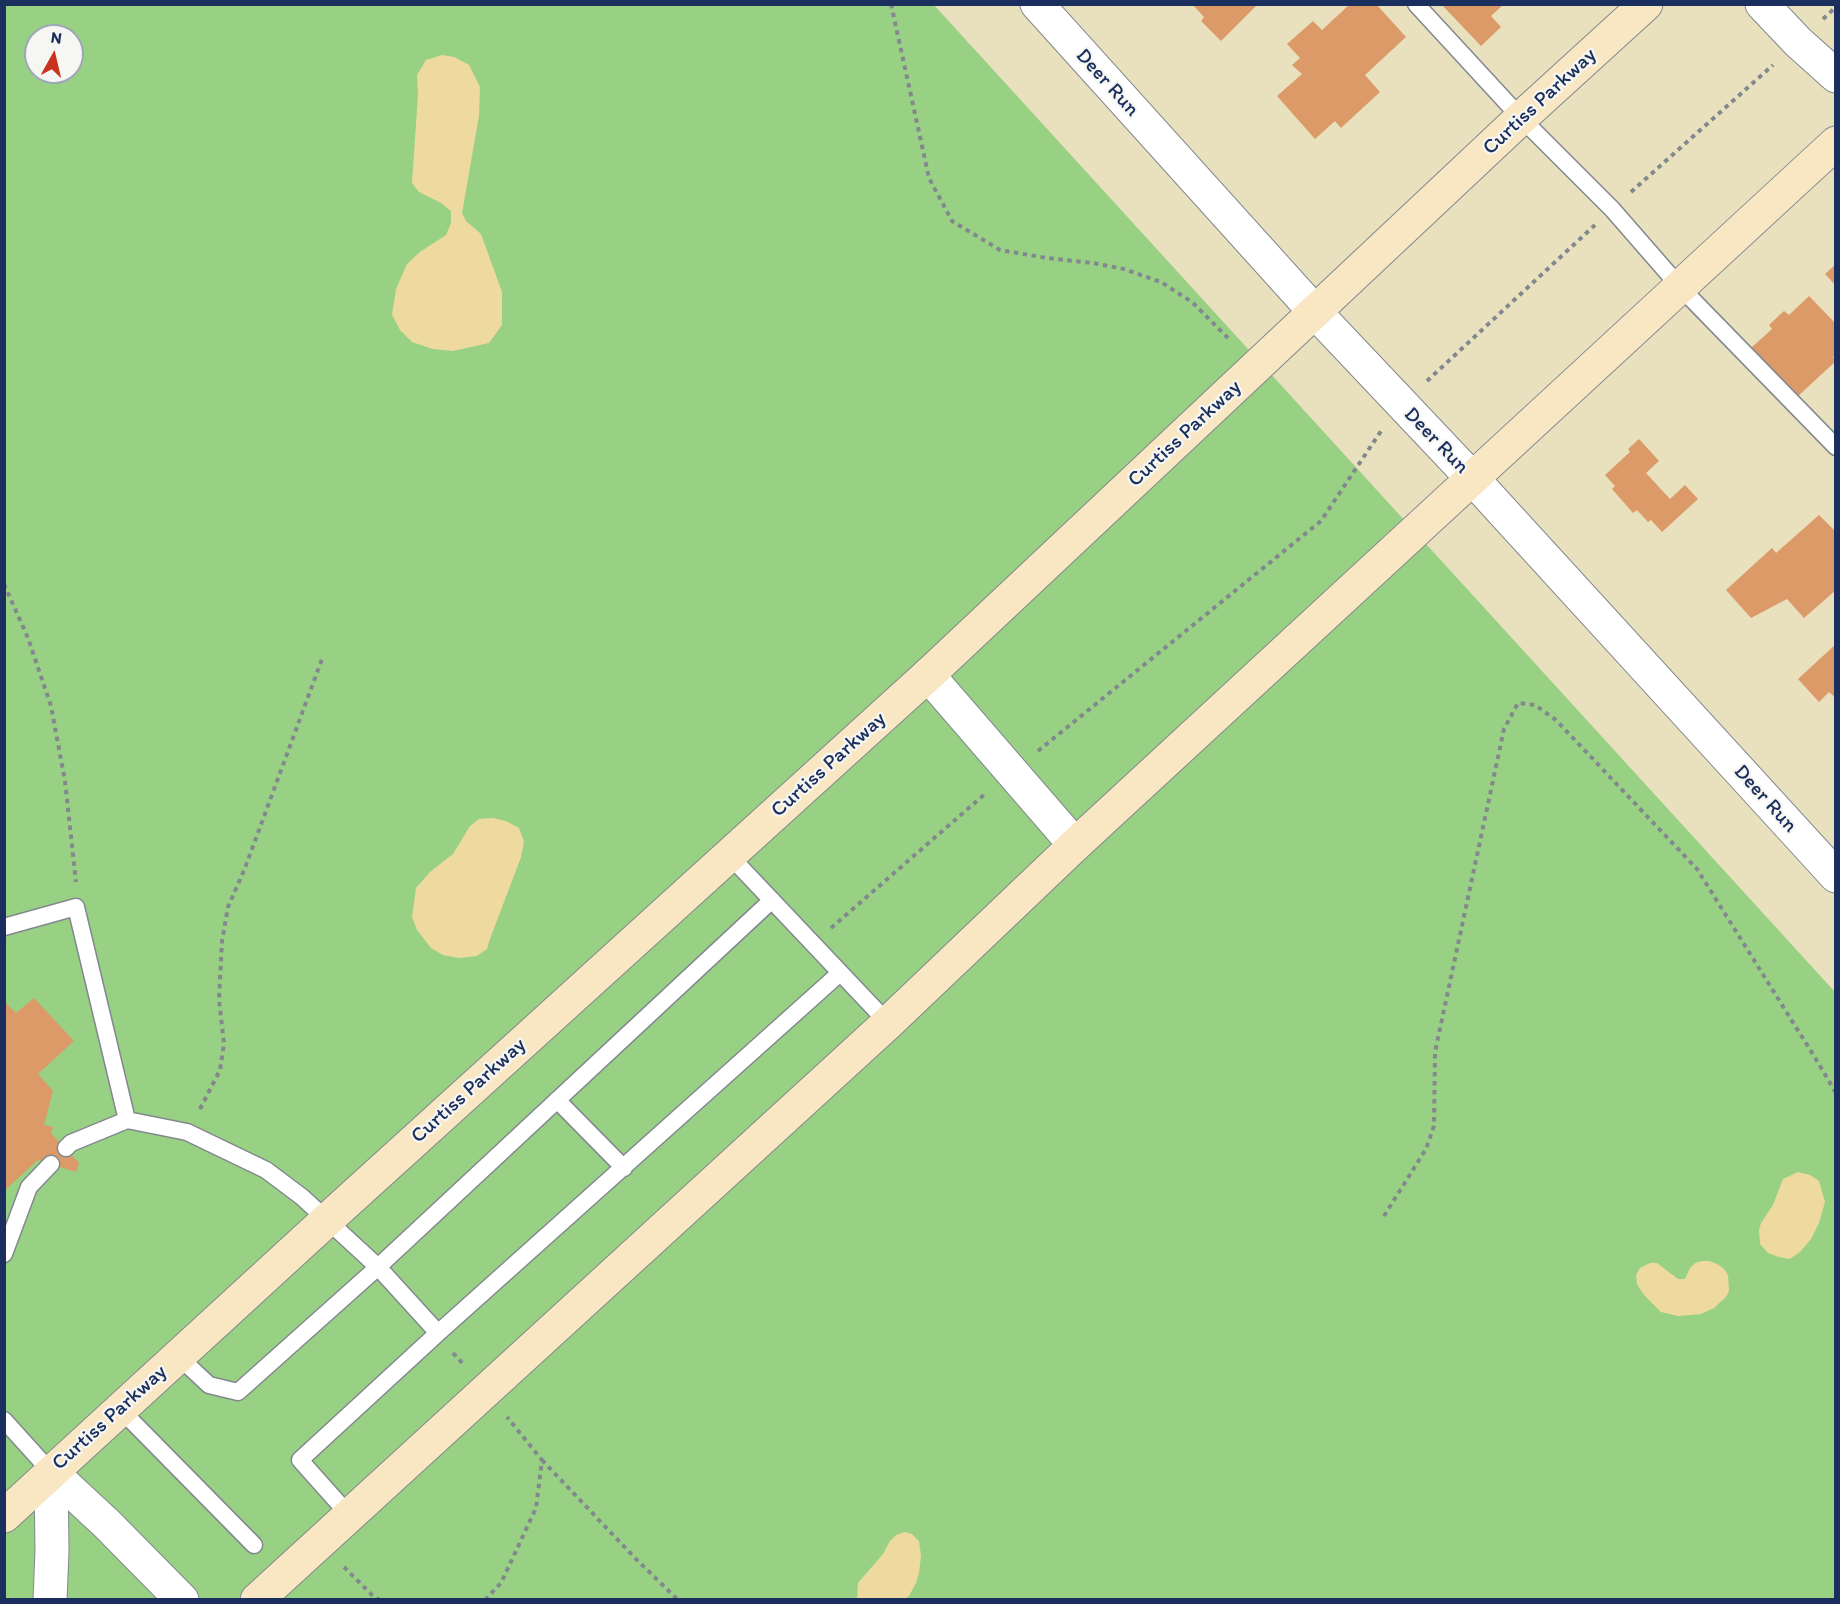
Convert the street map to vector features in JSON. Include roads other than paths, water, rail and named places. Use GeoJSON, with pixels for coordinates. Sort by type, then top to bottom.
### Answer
{"type":"FeatureCollection","features":[{"type":"Feature","properties":{"kind":"main road","name":"Curtiss Parkway"},"geometry":{"type":"LineString","coordinates":[[4,1515],[928,675],[1521,118],[1646,4]]}},
{"type":"Feature","properties":{"kind":"main road"},"geometry":{"type":"LineString","coordinates":[[257,1599],[888,1023],[1075,845],[1836,143]]}},
{"type":"Feature","properties":{"kind":"street","name":"Deer Run"},"geometry":{"type":"LineString","coordinates":[[1037,4],[1315,312],[1472,478],[1836,876]]}},
{"type":"Feature","properties":{"kind":"street"},"geometry":{"type":"LineString","coordinates":[[1762,4],[1798,42],[1836,76]]}},
{"type":"Feature","properties":{"kind":"street"},"geometry":{"type":"LineString","coordinates":[[928,675],[1075,845]]}},
{"type":"Feature","properties":{"kind":"street"},"geometry":{"type":"LineString","coordinates":[[50,1599],[51,1472]]}},
{"type":"Feature","properties":{"kind":"street"},"geometry":{"type":"LineString","coordinates":[[51,1472],[182,1599]]}},
{"type":"Feature","properties":{"kind":"lane"},"geometry":{"type":"LineString","coordinates":[[1416,4],[1521,118],[1612,209],[1680,287],[1836,447]]}},
{"type":"Feature","properties":{"kind":"lane"},"geometry":{"type":"LineString","coordinates":[[729,855],[888,1023]]}},
{"type":"Feature","properties":{"kind":"lane"},"geometry":{"type":"LineString","coordinates":[[178,1356],[209,1385],[238,1392],[378,1267],[772,900]]}},
{"type":"Feature","properties":{"kind":"lane"},"geometry":{"type":"LineString","coordinates":[[4,927],[76,907],[128,1120]]}},
{"type":"Feature","properties":{"kind":"lane"},"geometry":{"type":"LineString","coordinates":[[349,1515],[300,1460],[438,1333],[840,973]]}},
{"type":"Feature","properties":{"kind":"lane"},"geometry":{"type":"LineString","coordinates":[[557,1100],[624,1168]]}},
{"type":"Feature","properties":{"kind":"lane"},"geometry":{"type":"LineString","coordinates":[[66,1149],[71,1143],[128,1120],[188,1132],[266,1170],[302,1197],[378,1267],[438,1333]]}},
{"type":"Feature","properties":{"kind":"lane"},"geometry":{"type":"LineString","coordinates":[[4,1254],[29,1187],[51,1164]]}},
{"type":"Feature","properties":{"kind":"lane"},"geometry":{"type":"LineString","coordinates":[[120,1409],[254,1545]]}},
{"type":"Feature","properties":{"kind":"lane"},"geometry":{"type":"LineString","coordinates":[[4,1420],[51,1472]]}}]}
